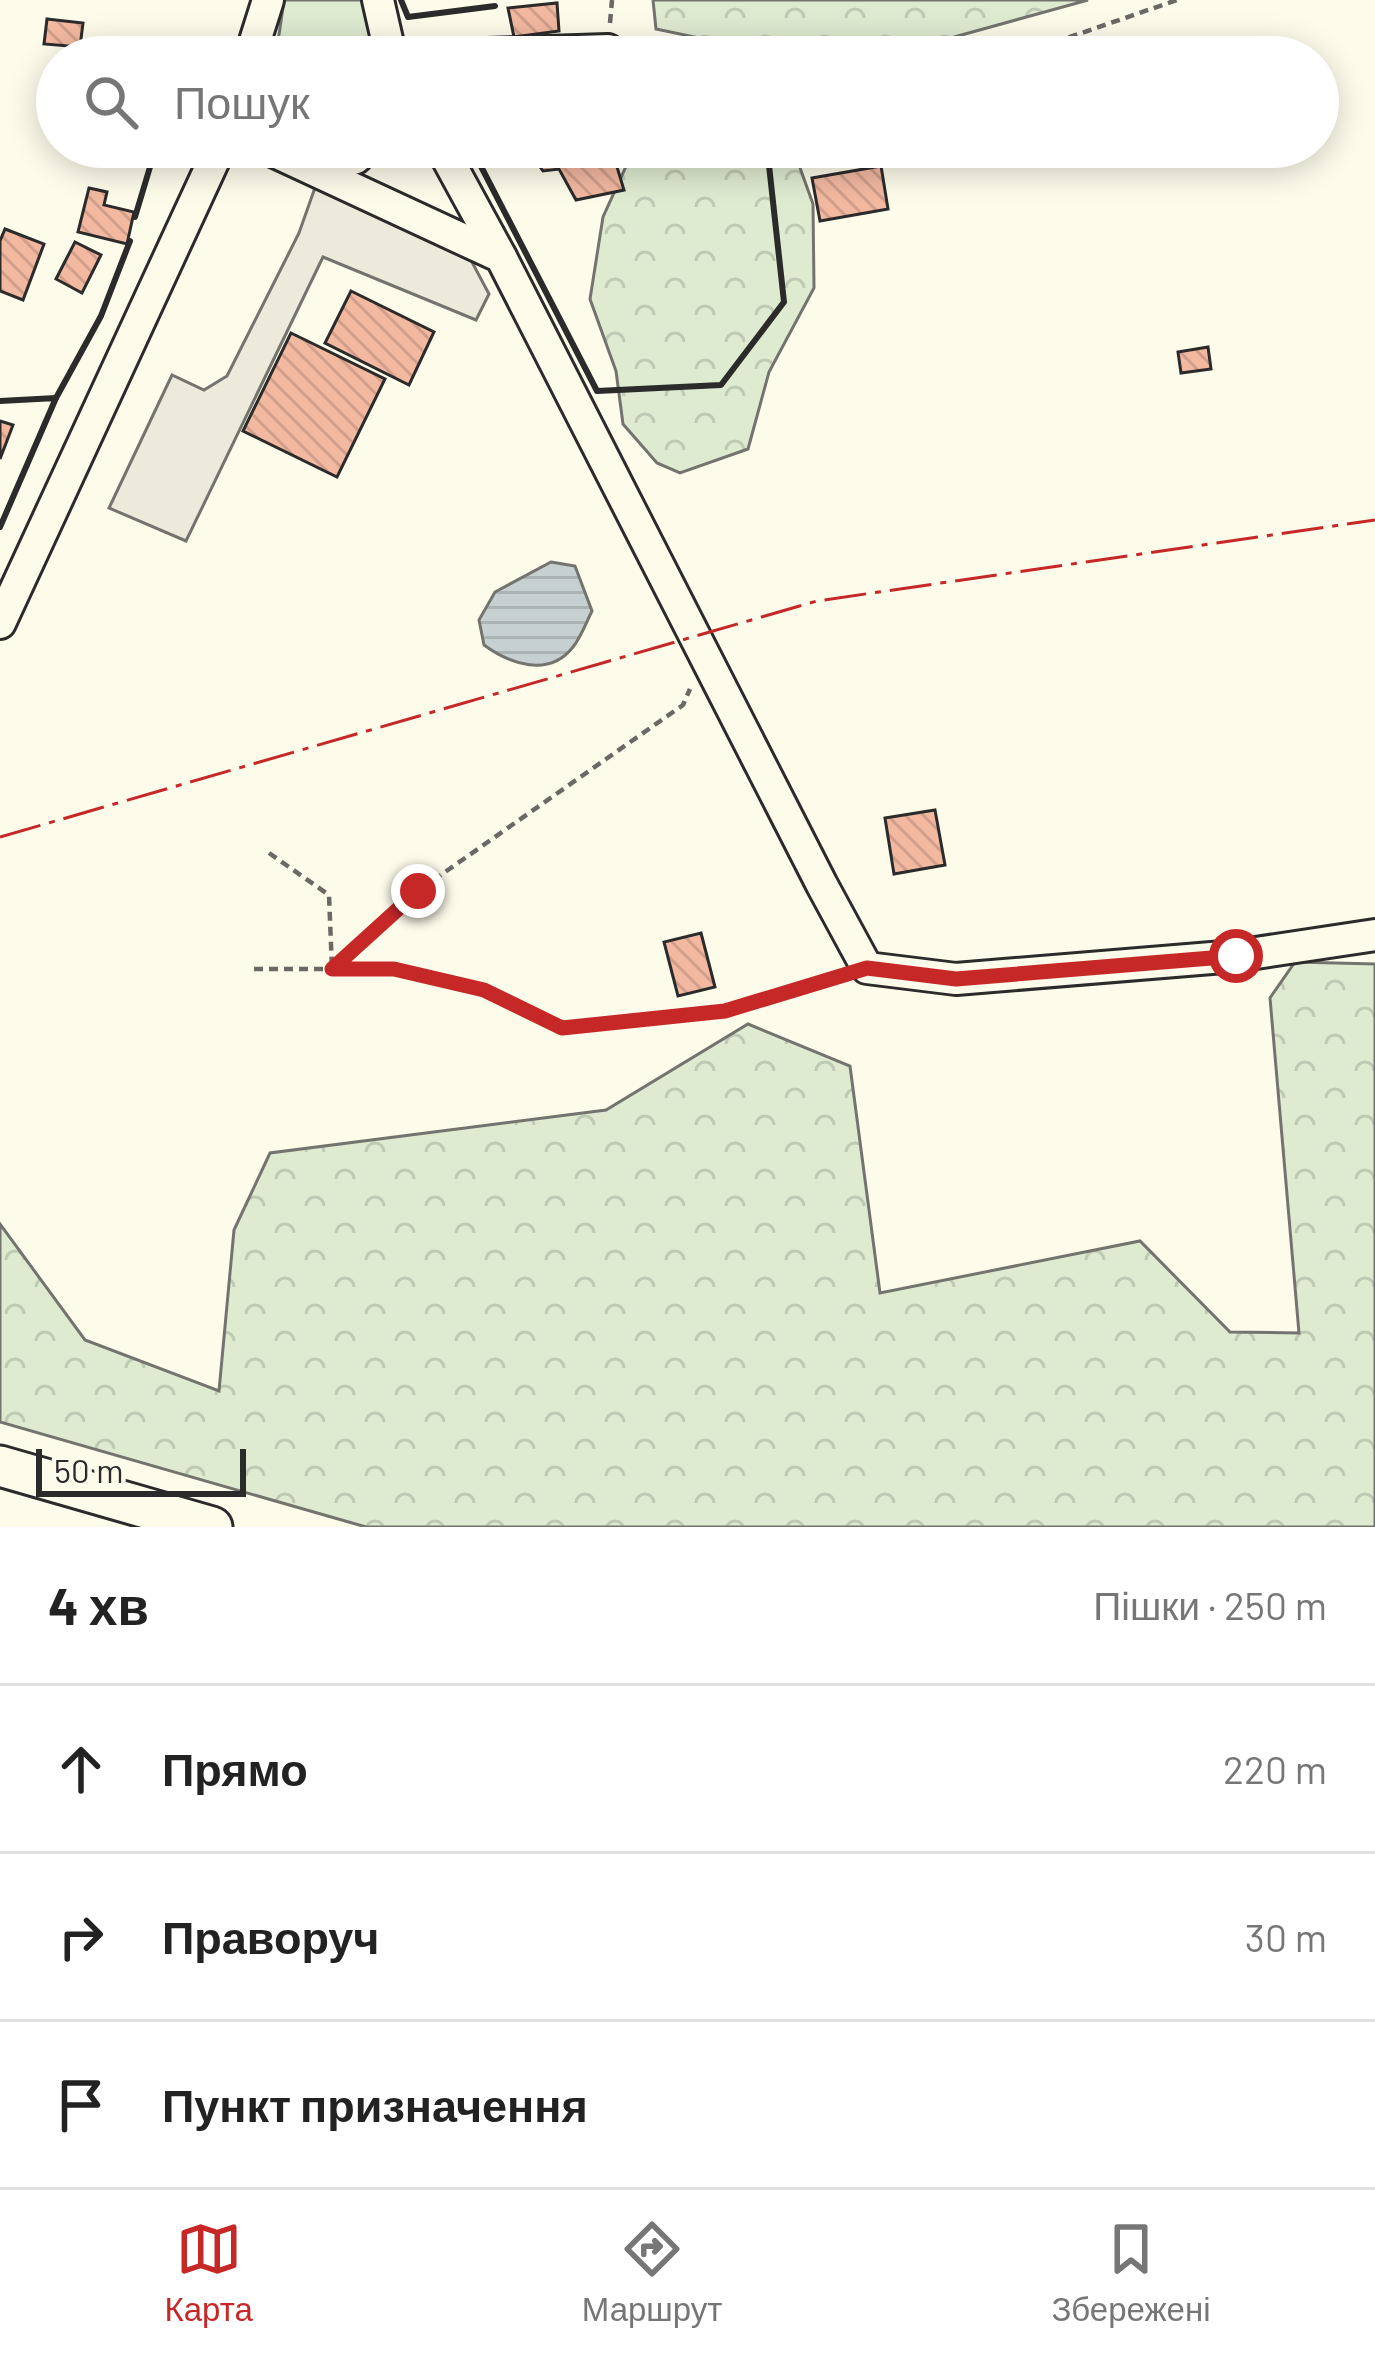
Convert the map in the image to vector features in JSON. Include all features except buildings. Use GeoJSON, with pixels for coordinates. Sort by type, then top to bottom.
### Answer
{"type":"FeatureCollection","features":[{"type":"Feature","properties":{"kind":"main road"},"geometry":{"type":"LineString","coordinates":[[0,1466],[212,1527]]}},
{"type":"Feature","properties":{"kind":"street"},"geometry":{"type":"LineString","coordinates":[[257,36],[268,0]]}},
{"type":"Feature","properties":{"kind":"street"},"geometry":{"type":"LineString","coordinates":[[378,0],[386,36]]}},
{"type":"Feature","properties":{"kind":"street"},"geometry":{"type":"LineString","coordinates":[[0,623],[210,168]]}},
{"type":"Feature","properties":{"kind":"street"},"geometry":{"type":"LineString","coordinates":[[311,168],[501,257]]}},
{"type":"Feature","properties":{"kind":"street"},"geometry":{"type":"LineString","coordinates":[[315,170],[322,168]]}},
{"type":"Feature","properties":{"kind":"street"},"geometry":{"type":"LineString","coordinates":[[452,168],[867,968],[956,979],[1236,956],[1375,935]]}},
{"type":"Feature","properties":{"kind":"path"},"geometry":{"type":"LineString","coordinates":[[1073,36],[1177,0]]}},
{"type":"Feature","properties":{"kind":"path"},"geometry":{"type":"LineString","coordinates":[[332,969],[418,891],[683,705],[705,657]]}},
{"type":"Feature","properties":{"kind":"path"},"geometry":{"type":"LineString","coordinates":[[269,853],[329,895],[332,969]]}},
{"type":"Feature","properties":{"kind":"path"},"geometry":{"type":"LineString","coordinates":[[254,970],[394,969],[484,990],[562,1028],[725,1011],[867,968]]}},
{"type":"Feature","properties":{"kind":"green space"},"geometry":{"type":"Polygon","coordinates":[[[284,0],[368,0],[373,36],[279,35],[284,0]]]}},
{"type":"Feature","properties":{"kind":"green space"},"geometry":{"type":"Polygon","coordinates":[[[653,0],[1088,0],[958,36],[690,36],[656,29],[653,0]]]}},
{"type":"Feature","properties":{"kind":"green space"},"geometry":{"type":"Polygon","coordinates":[[[625,168],[800,168],[813,204],[814,288],[769,372],[748,449],[680,473],[657,463],[623,424],[616,371],[590,299],[603,217],[625,168]]]}},
{"type":"Feature","properties":{"kind":"green space"},"geometry":{"type":"Polygon","coordinates":[[[1295,962],[1375,964],[1375,1527],[366,1527],[0,1422],[0,1224],[85,1340],[219,1391],[234,1230],[270,1153],[606,1110],[748,1024],[850,1066],[880,1293],[1140,1241],[1230,1332],[1299,1333],[1270,998],[1295,962]]]}},
{"type":"Feature","properties":{"kind":"shaded area"},"geometry":{"type":"Polygon","coordinates":[[[317,182],[464,247],[489,294],[476,320],[323,257],[186,541],[109,508],[172,375],[204,390],[227,376],[299,233],[317,182]]]}},
{"type":"Feature","properties":{"kind":"shaded area"},"geometry":{"type":"Polygon","coordinates":[[[551,562],[575,566],[592,611],[573,647],[553,662],[529,665],[484,645],[479,620],[495,592],[551,562]]]}},
{"type":"Feature","properties":{"kind":"wall"},"geometry":{"type":"LineString","coordinates":[[401,0],[408,17],[495,6]]}},
{"type":"Feature","properties":{"kind":"wall"},"geometry":{"type":"LineString","coordinates":[[135,217],[150,168]]}},
{"type":"Feature","properties":{"kind":"wall"},"geometry":{"type":"LineString","coordinates":[[482,168],[597,391],[721,385],[784,302],[769,168]]}},
{"type":"Feature","properties":{"kind":"wall"},"geometry":{"type":"LineString","coordinates":[[56,398],[101,316],[130,241]]}},
{"type":"Feature","properties":{"kind":"wall"},"geometry":{"type":"LineString","coordinates":[[0,401],[56,398],[0,527]]}},
{"type":"Feature","properties":{"kind":"power"},"geometry":{"type":"LineString","coordinates":[[0,837],[817,601],[1375,520]]}},
{"type":"Feature","properties":{"kind":"route"},"geometry":{"type":"LineString","coordinates":[[418,891],[332,969],[394,969],[484,990],[562,1028],[725,1011],[867,968],[956,979],[1236,956]]}}]}
